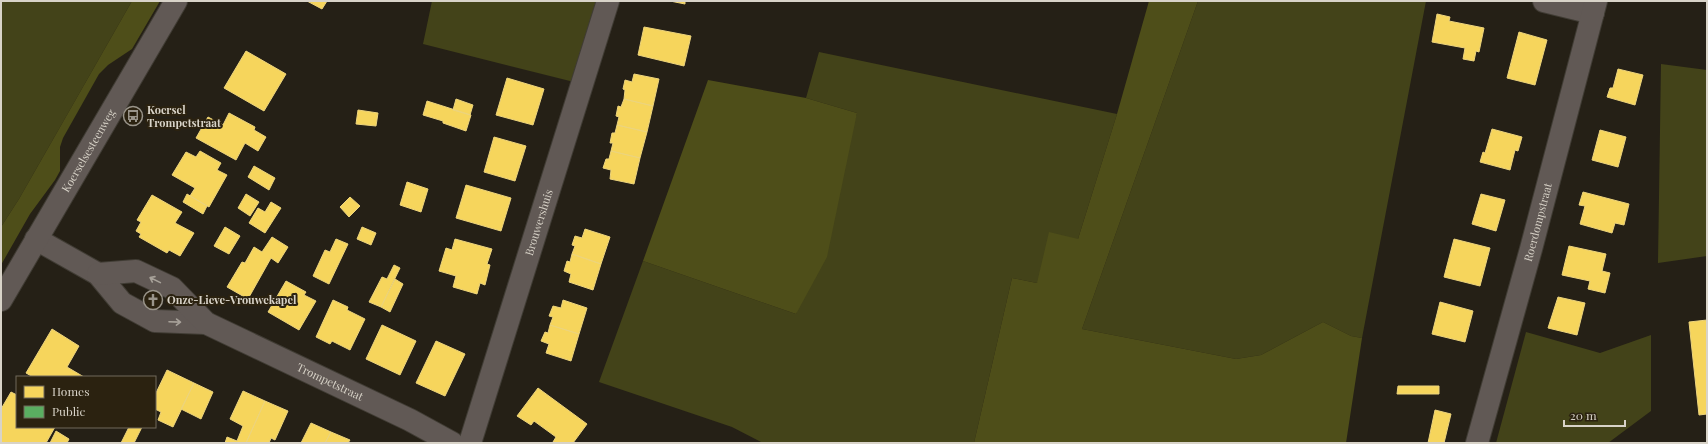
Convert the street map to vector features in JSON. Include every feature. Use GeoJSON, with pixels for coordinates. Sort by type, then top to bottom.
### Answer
{"type":"FeatureCollection","features":[{"type":"Feature","properties":{"kind":"street","name":"Koerselsesteenweg"},"geometry":{"type":"LineString","coordinates":[[1,300],[176,1]]}},
{"type":"Feature","properties":{"kind":"street","name":"Brouwershuis"},"geometry":{"type":"LineString","coordinates":[[470,443],[608,1]]}},
{"type":"Feature","properties":{"kind":"street"},"geometry":{"type":"LineString","coordinates":[[1544,1],[1595,7]]}},
{"type":"Feature","properties":{"kind":"street","name":"Roerdompstraat"},"geometry":{"type":"LineString","coordinates":[[1477,443],[1595,7]]}},
{"type":"Feature","properties":{"kind":"street","name":"Trompetstraat"},"geometry":{"type":"LineString","coordinates":[[36,240],[98,274],[122,303],[154,321],[206,323]]}},
{"type":"Feature","properties":{"kind":"street","name":"Trompetstraat"},"geometry":{"type":"LineString","coordinates":[[98,274],[136,271],[172,288],[206,323],[403,416],[452,443]]}},
{"type":"Feature","properties":{"kind":"shaded area"},"geometry":{"type":"Polygon","coordinates":[[[1,1],[132,1],[19,199],[1,227],[1,1]]]}},
{"type":"Feature","properties":{"kind":"shaded area"},"geometry":{"type":"Polygon","coordinates":[[[132,1],[160,1],[132,49],[108,65],[99,74],[63,138],[60,147],[60,171],[30,214],[1,265],[1,227],[19,199],[132,1]]]}},
{"type":"Feature","properties":{"kind":"shaded area"},"geometry":{"type":"Polygon","coordinates":[[[432,1],[598,1],[574,82],[423,44],[432,1]]]}},
{"type":"Feature","properties":{"kind":"shaded area"},"geometry":{"type":"Polygon","coordinates":[[[1149,1],[1198,1],[1082,329],[1236,359],[1261,355],[1323,322],[1351,336],[1362,338],[1346,443],[974,443],[1012,278],[1037,283],[1049,232],[1078,239],[1117,114],[1149,1]]]}},
{"type":"Feature","properties":{"kind":"shaded area"},"geometry":{"type":"Polygon","coordinates":[[[1198,1],[1426,1],[1362,338],[1351,336],[1323,322],[1261,355],[1236,359],[1082,329],[1198,1]]]}},
{"type":"Feature","properties":{"kind":"shaded area"},"geometry":{"type":"Polygon","coordinates":[[[819,52],[1117,114],[1078,239],[1037,283],[1012,278],[974,443],[763,443],[732,427],[599,382],[643,261],[796,314],[857,113],[806,98],[819,52]]]}},
{"type":"Feature","properties":{"kind":"shaded area"},"geometry":{"type":"Polygon","coordinates":[[[1661,64],[1707,70],[1707,256],[1658,263],[1661,64]]]}},
{"type":"Feature","properties":{"kind":"shaded area"},"geometry":{"type":"Polygon","coordinates":[[[708,80],[806,98],[857,113],[827,257],[796,314],[643,261],[708,80]]]}},
{"type":"Feature","properties":{"kind":"shaded area"},"geometry":{"type":"Polygon","coordinates":[[[1526,332],[1600,353],[1651,335],[1651,411],[1608,443],[1496,443],[1526,332]]]}},
{"type":"Feature","properties":{"kind":"building: Homes"},"geometry":{"type":"Polygon","coordinates":[[[307,1],[327,1],[322,9],[307,1]]]}},
{"type":"Feature","properties":{"kind":"building: Homes"},"geometry":{"type":"Polygon","coordinates":[[[670,1],[685,1],[685,4],[670,1]]]}},
{"type":"Feature","properties":{"kind":"building: Homes"},"geometry":{"type":"Polygon","coordinates":[[[1437,14],[1450,17],[1449,21],[1484,28],[1479,52],[1476,51],[1474,61],[1463,59],[1465,48],[1432,42],[1437,14]]]}},
{"type":"Feature","properties":{"kind":"building: Homes"},"geometry":{"type":"Polygon","coordinates":[[[644,27],[691,36],[684,66],[638,55],[644,27]]]}},
{"type":"Feature","properties":{"kind":"building: Homes"},"geometry":{"type":"Polygon","coordinates":[[[1519,32],[1547,40],[1535,85],[1507,78],[1519,32]]]}},
{"type":"Feature","properties":{"kind":"building: Homes"},"geometry":{"type":"Polygon","coordinates":[[[246,51],[286,74],[264,111],[224,88],[246,51]]]}},
{"type":"Feature","properties":{"kind":"building: Homes"},"geometry":{"type":"Polygon","coordinates":[[[1618,69],[1643,75],[1635,105],[1607,97],[1610,88],[1613,88],[1618,69]]]}},
{"type":"Feature","properties":{"kind":"building: Homes"},"geometry":{"type":"Polygon","coordinates":[[[634,74],[659,79],[653,106],[624,99],[625,90],[623,89],[625,80],[632,82],[634,74]]]}},
{"type":"Feature","properties":{"kind":"building: Homes"},"geometry":{"type":"Polygon","coordinates":[[[507,78],[544,89],[533,125],[496,115],[507,78]]]}},
{"type":"Feature","properties":{"kind":"building: Homes"},"geometry":{"type":"Polygon","coordinates":[[[456,99],[473,105],[470,115],[453,110],[456,99]]]}},
{"type":"Feature","properties":{"kind":"building: Homes"},"geometry":{"type":"Polygon","coordinates":[[[624,99],[653,106],[647,132],[617,125],[619,117],[616,116],[618,106],[621,107],[624,99]]]}},
{"type":"Feature","properties":{"kind":"building: Homes"},"geometry":{"type":"Polygon","coordinates":[[[427,101],[471,115],[466,131],[443,123],[443,121],[423,115],[427,101]]]}},
{"type":"Feature","properties":{"kind":"building: Homes"},"geometry":{"type":"Polygon","coordinates":[[[358,110],[378,113],[376,126],[356,124],[358,110]]]}},
{"type":"Feature","properties":{"kind":"building: Homes"},"geometry":{"type":"Polygon","coordinates":[[[229,113],[255,127],[254,130],[266,137],[258,151],[245,143],[236,160],[196,138],[208,117],[223,125],[229,113]]]}},
{"type":"Feature","properties":{"kind":"building: Homes"},"geometry":{"type":"Polygon","coordinates":[[[617,125],[647,132],[640,158],[611,151],[613,143],[610,143],[612,133],[615,133],[617,125]]]}},
{"type":"Feature","properties":{"kind":"building: Homes"},"geometry":{"type":"Polygon","coordinates":[[[1492,129],[1522,137],[1518,151],[1515,150],[1510,170],[1480,162],[1483,152],[1485,153],[1492,129]]]}},
{"type":"Feature","properties":{"kind":"building: Homes"},"geometry":{"type":"Polygon","coordinates":[[[1600,130],[1626,137],[1618,167],[1592,160],[1600,130]]]}},
{"type":"Feature","properties":{"kind":"building: Homes"},"geometry":{"type":"Polygon","coordinates":[[[494,137],[526,146],[515,181],[484,172],[494,137]]]}},
{"type":"Feature","properties":{"kind":"building: Homes"},"geometry":{"type":"Polygon","coordinates":[[[200,151],[221,163],[217,170],[227,175],[209,207],[190,196],[195,188],[172,175],[186,152],[196,157],[200,151]]]}},
{"type":"Feature","properties":{"kind":"building: Homes"},"geometry":{"type":"Polygon","coordinates":[[[611,151],[640,158],[634,184],[610,179],[611,170],[603,168],[606,159],[609,159],[611,151]]]}},
{"type":"Feature","properties":{"kind":"building: Homes"},"geometry":{"type":"Polygon","coordinates":[[[254,166],[275,178],[269,190],[248,177],[254,166]]]}},
{"type":"Feature","properties":{"kind":"building: Homes"},"geometry":{"type":"Polygon","coordinates":[[[407,182],[428,189],[421,212],[400,205],[407,182]]]}},
{"type":"Feature","properties":{"kind":"building: Homes"},"geometry":{"type":"Polygon","coordinates":[[[466,185],[511,198],[501,231],[456,218],[466,185]]]}},
{"type":"Feature","properties":{"kind":"building: Homes"},"geometry":{"type":"Polygon","coordinates":[[[1583,192],[1629,204],[1624,225],[1615,223],[1612,233],[1580,224],[1585,206],[1579,205],[1583,192]]]}},
{"type":"Feature","properties":{"kind":"building: Homes"},"geometry":{"type":"Polygon","coordinates":[[[187,194],[207,206],[203,214],[183,202],[187,194]]]}},
{"type":"Feature","properties":{"kind":"building: Homes"},"geometry":{"type":"Polygon","coordinates":[[[246,194],[259,202],[250,216],[238,208],[246,194]]]}},
{"type":"Feature","properties":{"kind":"building: Homes"},"geometry":{"type":"Polygon","coordinates":[[[1481,194],[1505,200],[1496,231],[1472,224],[1481,194]]]}},
{"type":"Feature","properties":{"kind":"building: Homes"},"geometry":{"type":"Polygon","coordinates":[[[152,195],[182,212],[175,223],[194,233],[180,256],[169,250],[167,253],[139,237],[141,234],[136,231],[141,222],[137,220],[152,195]]]}},
{"type":"Feature","properties":{"kind":"building: Homes"},"geometry":{"type":"Polygon","coordinates":[[[350,197],[360,206],[349,217],[340,207],[350,197]]]}},
{"type":"Feature","properties":{"kind":"building: Homes"},"geometry":{"type":"Polygon","coordinates":[[[271,202],[281,208],[265,233],[249,223],[258,208],[265,212],[271,202]]]}},
{"type":"Feature","properties":{"kind":"building: Homes"},"geometry":{"type":"Polygon","coordinates":[[[225,227],[240,236],[229,254],[214,246],[225,227]]]}},
{"type":"Feature","properties":{"kind":"building: Homes"},"geometry":{"type":"Polygon","coordinates":[[[362,227],[376,233],[371,245],[357,239],[362,227]]]}},
{"type":"Feature","properties":{"kind":"building: Homes"},"geometry":{"type":"Polygon","coordinates":[[[585,229],[610,237],[601,264],[572,254],[575,246],[572,245],[575,236],[582,238],[585,229]]]}},
{"type":"Feature","properties":{"kind":"building: Homes"},"geometry":{"type":"Polygon","coordinates":[[[272,237],[288,247],[278,263],[271,258],[248,299],[227,287],[242,262],[245,263],[254,247],[262,252],[272,237]]]}},
{"type":"Feature","properties":{"kind":"building: Homes"},"geometry":{"type":"Polygon","coordinates":[[[336,239],[348,244],[329,284],[313,276],[325,250],[330,252],[336,239]]]}},
{"type":"Feature","properties":{"kind":"building: Homes"},"geometry":{"type":"Polygon","coordinates":[[[455,239],[492,249],[487,264],[490,265],[485,285],[480,283],[477,294],[453,287],[456,276],[439,271],[446,248],[452,250],[455,239]]]}},
{"type":"Feature","properties":{"kind":"building: Homes"},"geometry":{"type":"Polygon","coordinates":[[[1454,239],[1490,248],[1480,286],[1444,277],[1454,239]]]}},
{"type":"Feature","properties":{"kind":"building: Homes"},"geometry":{"type":"Polygon","coordinates":[[[1569,246],[1606,254],[1602,271],[1610,273],[1605,293],[1588,289],[1590,281],[1562,275],[1569,246]]]}},
{"type":"Feature","properties":{"kind":"building: Homes"},"geometry":{"type":"Polygon","coordinates":[[[572,254],[601,264],[593,290],[569,282],[571,274],[564,271],[567,261],[570,262],[572,254]]]}},
{"type":"Feature","properties":{"kind":"building: Homes"},"geometry":{"type":"Polygon","coordinates":[[[394,265],[400,268],[381,307],[369,302],[382,277],[387,279],[394,265]]]}},
{"type":"Feature","properties":{"kind":"building: Homes"},"geometry":{"type":"Polygon","coordinates":[[[395,279],[403,284],[390,312],[381,307],[395,279]]]}},
{"type":"Feature","properties":{"kind":"building: Homes"},"geometry":{"type":"Polygon","coordinates":[[[286,281],[306,292],[304,295],[316,301],[299,330],[268,312],[286,281]]]}},
{"type":"Feature","properties":{"kind":"building: Homes"},"geometry":{"type":"Polygon","coordinates":[[[1558,297],[1585,303],[1577,335],[1548,328],[1558,297]]]}},
{"type":"Feature","properties":{"kind":"building: Homes"},"geometry":{"type":"Polygon","coordinates":[[[333,300],[348,307],[347,310],[365,319],[350,350],[332,341],[330,344],[316,337],[333,300]]]}},
{"type":"Feature","properties":{"kind":"building: Homes"},"geometry":{"type":"Polygon","coordinates":[[[563,300],[587,308],[579,334],[550,325],[553,317],[549,316],[553,306],[561,308],[563,300]]]}},
{"type":"Feature","properties":{"kind":"building: Homes"},"geometry":{"type":"Polygon","coordinates":[[[1440,302],[1473,311],[1465,342],[1432,334],[1440,302]]]}},
{"type":"Feature","properties":{"kind":"building: Homes"},"geometry":{"type":"Polygon","coordinates":[[[1707,320],[1707,414],[1699,415],[1689,322],[1707,320]]]}},
{"type":"Feature","properties":{"kind":"building: Homes"},"geometry":{"type":"Polygon","coordinates":[[[382,325],[416,341],[400,375],[366,359],[382,325]]]}},
{"type":"Feature","properties":{"kind":"building: Homes"},"geometry":{"type":"Polygon","coordinates":[[[550,325],[579,334],[571,361],[546,353],[549,344],[541,341],[545,332],[548,333],[550,325]]]}},
{"type":"Feature","properties":{"kind":"building: Homes"},"geometry":{"type":"Polygon","coordinates":[[[52,329],[79,346],[67,367],[82,376],[31,376],[26,373],[52,329]]]}},
{"type":"Feature","properties":{"kind":"building: Homes"},"geometry":{"type":"Polygon","coordinates":[[[436,341],[465,354],[445,396],[416,383],[436,341]]]}},
{"type":"Feature","properties":{"kind":"building: Homes"},"geometry":{"type":"Polygon","coordinates":[[[167,370],[194,383],[173,427],[158,420],[161,412],[156,410],[156,393],[167,370]]]}},
{"type":"Feature","properties":{"kind":"building: Homes"},"geometry":{"type":"Polygon","coordinates":[[[194,383],[213,392],[201,419],[181,409],[194,383]]]}},
{"type":"Feature","properties":{"kind":"building: Homes"},"geometry":{"type":"Polygon","coordinates":[[[1398,386],[1439,386],[1439,394],[1397,394],[1398,386]]]}},
{"type":"Feature","properties":{"kind":"building: Homes"},"geometry":{"type":"Polygon","coordinates":[[[538,388],[587,424],[573,443],[555,443],[553,442],[556,437],[534,421],[531,425],[517,416],[538,388]]]}},
{"type":"Feature","properties":{"kind":"building: Homes"},"geometry":{"type":"Polygon","coordinates":[[[243,391],[265,401],[246,443],[225,443],[227,437],[237,441],[243,426],[230,419],[243,391]]]}},
{"type":"Feature","properties":{"kind":"building: Homes"},"geometry":{"type":"Polygon","coordinates":[[[11,392],[16,394],[16,428],[54,428],[46,443],[1,443],[1,409],[11,392]]]}},
{"type":"Feature","properties":{"kind":"building: Homes"},"geometry":{"type":"Polygon","coordinates":[[[265,401],[288,411],[275,440],[271,438],[269,443],[246,443],[265,401]]]}},
{"type":"Feature","properties":{"kind":"building: Homes"},"geometry":{"type":"Polygon","coordinates":[[[1435,410],[1451,414],[1444,443],[1428,443],[1435,410]]]}},
{"type":"Feature","properties":{"kind":"building: Homes"},"geometry":{"type":"Polygon","coordinates":[[[311,423],[331,432],[325,443],[301,443],[311,423]]]}},
{"type":"Feature","properties":{"kind":"building: Homes"},"geometry":{"type":"Polygon","coordinates":[[[128,428],[142,428],[134,443],[121,443],[128,428]]]}},
{"type":"Feature","properties":{"kind":"building: Homes"},"geometry":{"type":"Polygon","coordinates":[[[56,431],[69,439],[67,443],[50,443],[56,431]]]}},
{"type":"Feature","properties":{"kind":"building: Homes"},"geometry":{"type":"Polygon","coordinates":[[[331,432],[350,440],[348,443],[325,443],[331,432]]]}},
{"type":"Feature","properties":{"kind":"building: Public","name":"Onze-Lieve-Vrouwekapel"},"geometry":{"type":"Polygon","coordinates":[[[150,293],[159,299],[160,301],[158,306],[146,301],[150,293]]]}},
{"type":"Feature","properties":{"kind":"place","name":"Koersel Trompetstraat"},"geometry":{"type":"Point","coordinates":[133,116]}},
{"type":"Feature","properties":{"kind":"place","name":"Onze-Lieve-Vrouwekapel"},"geometry":{"type":"Point","coordinates":[153,300]}}]}
